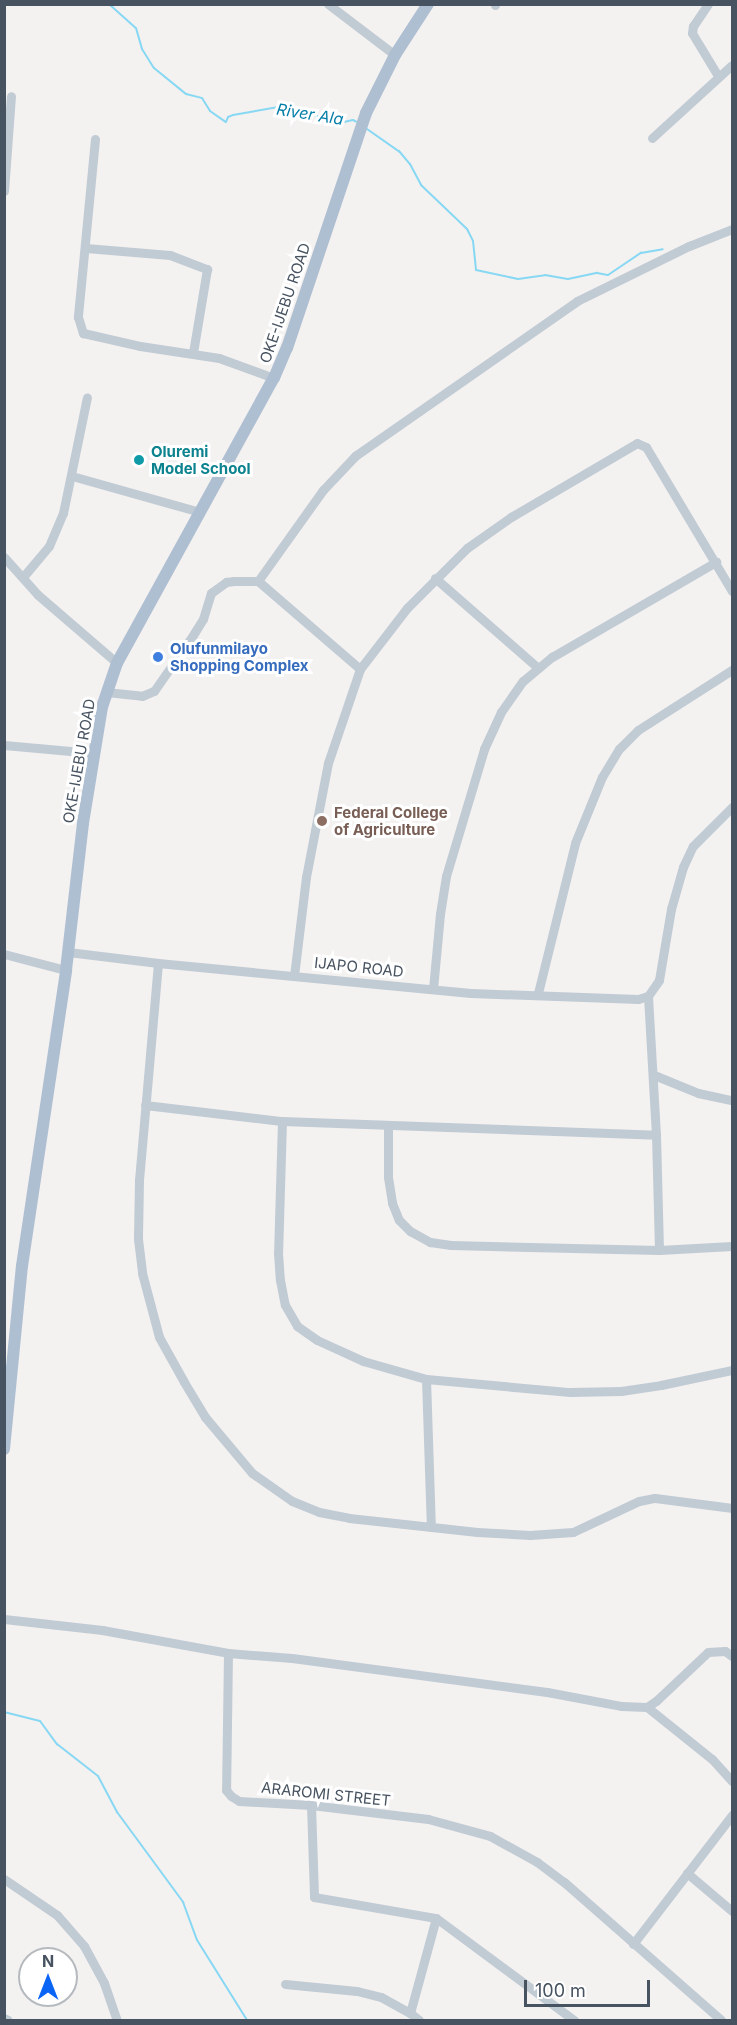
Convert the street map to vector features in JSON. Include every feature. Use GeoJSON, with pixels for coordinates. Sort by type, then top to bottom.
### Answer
{"type":"FeatureCollection","features":[{"type":"Feature","properties":{"kind":"main road","name":"OKE-IJEBU ROAD"},"geometry":{"type":"LineString","coordinates":[[4,1449],[22,1266],[66,970],[93,753],[106,692],[117,663],[274,378],[288,348],[362,125],[395,55],[428,4]]}},
{"type":"Feature","properties":{"kind":"street"},"geometry":{"type":"LineString","coordinates":[[327,4],[395,55]]}},
{"type":"Feature","properties":{"kind":"street"},"geometry":{"type":"LineString","coordinates":[[708,4],[693,26],[692,33],[718,76]]}},
{"type":"Feature","properties":{"kind":"street"},"geometry":{"type":"LineString","coordinates":[[652,138],[732,65]]}},
{"type":"Feature","properties":{"kind":"street"},"geometry":{"type":"LineString","coordinates":[[4,191],[11,96]]}},
{"type":"Feature","properties":{"kind":"street"},"geometry":{"type":"LineString","coordinates":[[95,139],[78,317],[82,333],[140,346],[219,358],[274,378]]}},
{"type":"Feature","properties":{"kind":"street"},"geometry":{"type":"LineString","coordinates":[[258,581],[323,490],[355,456],[577,301],[679,251],[732,229]]}},
{"type":"Feature","properties":{"kind":"street"},"geometry":{"type":"LineString","coordinates":[[86,248],[170,255],[207,269],[193,353]]}},
{"type":"Feature","properties":{"kind":"street"},"geometry":{"type":"LineString","coordinates":[[23,577],[49,546],[56,531],[72,476],[87,397]]}},
{"type":"Feature","properties":{"kind":"street"},"geometry":{"type":"LineString","coordinates":[[294,976],[306,877],[328,763],[360,669],[407,608],[467,548],[511,517],[637,443],[646,447],[732,591]]}},
{"type":"Feature","properties":{"kind":"street"},"geometry":{"type":"LineString","coordinates":[[72,476],[200,512]]}},
{"type":"Feature","properties":{"kind":"street"},"geometry":{"type":"LineString","coordinates":[[4,557],[49,605],[117,663]]}},
{"type":"Feature","properties":{"kind":"street"},"geometry":{"type":"LineString","coordinates":[[433,989],[446,876],[484,748],[501,712],[523,681],[552,657],[716,562]]}},
{"type":"Feature","properties":{"kind":"street"},"geometry":{"type":"LineString","coordinates":[[435,578],[538,668]]}},
{"type":"Feature","properties":{"kind":"street"},"geometry":{"type":"LineString","coordinates":[[106,692],[142,696],[154,691],[193,636],[211,593],[226,582],[258,581],[360,669]]}},
{"type":"Feature","properties":{"kind":"street"},"geometry":{"type":"LineString","coordinates":[[538,993],[575,843],[602,777],[619,749],[638,730],[732,670]]}},
{"type":"Feature","properties":{"kind":"street"},"geometry":{"type":"LineString","coordinates":[[4,745],[93,753]]}},
{"type":"Feature","properties":{"kind":"street"},"geometry":{"type":"LineString","coordinates":[[659,1250],[654,1075],[648,996],[659,980],[671,909],[683,867],[693,846],[732,807]]}},
{"type":"Feature","properties":{"kind":"street","name":"IJAPO ROAD"},"geometry":{"type":"LineString","coordinates":[[68,952],[158,963],[433,989],[638,999],[648,996]]}},
{"type":"Feature","properties":{"kind":"street"},"geometry":{"type":"LineString","coordinates":[[4,954],[66,970]]}},
{"type":"Feature","properties":{"kind":"street"},"geometry":{"type":"LineString","coordinates":[[158,963],[138,1180],[138,1239],[142,1273],[159,1337],[206,1417],[252,1473],[292,1501],[319,1512],[349,1518],[431,1527],[551,1535],[573,1532],[639,1501],[655,1498],[732,1508]]}},
{"type":"Feature","properties":{"kind":"street"},"geometry":{"type":"LineString","coordinates":[[654,1075],[698,1093],[732,1100]]}},
{"type":"Feature","properties":{"kind":"street"},"geometry":{"type":"LineString","coordinates":[[145,1105],[282,1121],[656,1135]]}},
{"type":"Feature","properties":{"kind":"street"},"geometry":{"type":"LineString","coordinates":[[282,1121],[278,1253],[285,1305],[297,1326],[332,1348],[426,1379],[570,1392],[621,1391],[732,1370]]}},
{"type":"Feature","properties":{"kind":"street"},"geometry":{"type":"LineString","coordinates":[[388,1125],[388,1177],[392,1203],[399,1220],[410,1231],[430,1242],[451,1245],[659,1250],[732,1246]]}},
{"type":"Feature","properties":{"kind":"street"},"geometry":{"type":"LineString","coordinates":[[426,1379],[431,1527]]}},
{"type":"Feature","properties":{"kind":"street"},"geometry":{"type":"LineString","coordinates":[[4,1619],[102,1630],[228,1653],[336,1664],[547,1692],[621,1706],[646,1707],[712,1760],[732,1781]]}},
{"type":"Feature","properties":{"kind":"street"},"geometry":{"type":"LineString","coordinates":[[646,1707],[708,1652],[725,1651],[732,1656]]}},
{"type":"Feature","properties":{"kind":"street","name":"ARAROMI STREET"},"geometry":{"type":"LineString","coordinates":[[228,1653],[226,1790],[239,1801],[312,1805],[428,1819],[478,1830],[537,1862],[564,1882],[721,2020]]}},
{"type":"Feature","properties":{"kind":"street"},"geometry":{"type":"LineString","coordinates":[[312,1805],[314,1897],[436,1918],[574,2020]]}},
{"type":"Feature","properties":{"kind":"street"},"geometry":{"type":"LineString","coordinates":[[633,1944],[732,1815]]}},
{"type":"Feature","properties":{"kind":"street"},"geometry":{"type":"LineString","coordinates":[[687,1874],[732,1911]]}},
{"type":"Feature","properties":{"kind":"street"},"geometry":{"type":"LineString","coordinates":[[4,1880],[57,1915],[84,1946],[104,1983],[117,2020]]}},
{"type":"Feature","properties":{"kind":"street"},"geometry":{"type":"LineString","coordinates":[[410,2013],[436,1918]]}},
{"type":"Feature","properties":{"kind":"street"},"geometry":{"type":"LineString","coordinates":[[285,1984],[357,1990],[381,1997],[419,2020]]}},
{"type":"Feature","properties":{"kind":"waterway","name":"River Ala"},"geometry":{"type":"LineString","coordinates":[[109,4],[136,28],[142,49],[154,68],[186,94],[202,98],[210,111],[226,122],[228,117],[233,115],[278,107],[344,122],[353,120],[357,122]]}},
{"type":"Feature","properties":{"kind":"waterway","name":"River Ala"},"geometry":{"type":"LineString","coordinates":[[367,129],[399,151],[410,164],[421,185],[467,229],[473,241],[476,270],[518,279],[545,275],[568,279],[597,273],[608,275],[641,253],[663,249]]}},
{"type":"Feature","properties":{"kind":"waterway"},"geometry":{"type":"LineString","coordinates":[[4,1712],[40,1721],[57,1744],[98,1776],[117,1812],[183,1902],[197,1940],[247,2020]]}},
{"type":"Feature","properties":{"kind":"place","name":"Oluremi Model School"},"geometry":{"type":"Point","coordinates":[139,460]}},
{"type":"Feature","properties":{"kind":"place","name":"Olufunmilayo Shopping Complex"},"geometry":{"type":"Point","coordinates":[158,657]}},
{"type":"Feature","properties":{"kind":"place","name":"Federal College of Agriculture"},"geometry":{"type":"Point","coordinates":[322,821]}}]}
